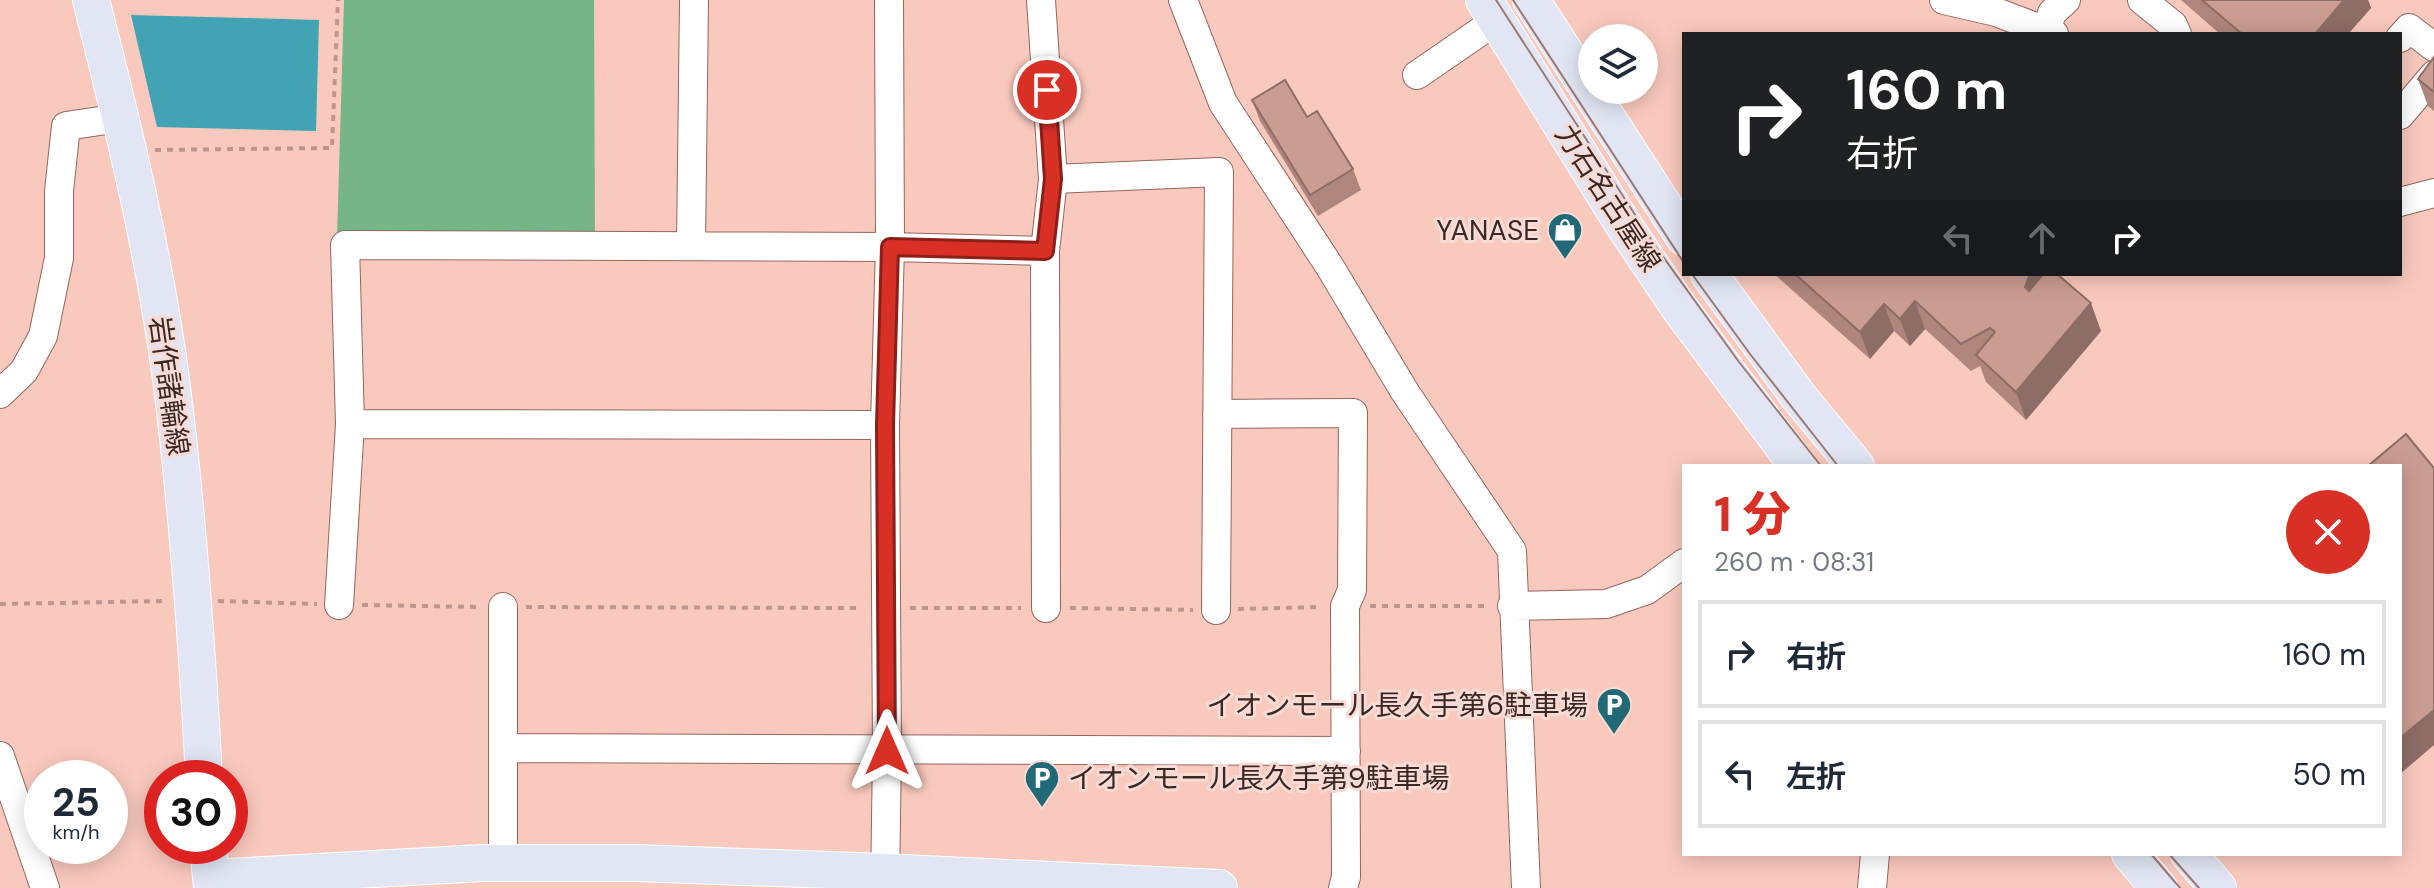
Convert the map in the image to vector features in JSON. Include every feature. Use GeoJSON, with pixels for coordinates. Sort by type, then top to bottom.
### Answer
{"type":"FeatureCollection","features":[{"type":"Feature","properties":{"kind":"main road","name":"岩作諸輪線"},"geometry":{"type":"LineString","coordinates":[[91,0],[154,280],[170,377],[182,476],[203,760]]}},
{"type":"Feature","properties":{"kind":"main road","name":"力石名古屋線"},"geometry":{"type":"LineString","coordinates":[[1531,0],[1682,234]]}},
{"type":"Feature","properties":{"kind":"main road","name":"力石名古屋線"},"geometry":{"type":"LineString","coordinates":[[1491,10],[1621,221],[1678,306],[1796,464]]}},
{"type":"Feature","properties":{"kind":"main road"},"geometry":{"type":"LineString","coordinates":[[1710,276],[1799,397],[1854,464]]}},
{"type":"Feature","properties":{"kind":"main road"},"geometry":{"type":"LineString","coordinates":[[2132,856],[2159,888]]}},
{"type":"Feature","properties":{"kind":"main road"},"geometry":{"type":"LineString","coordinates":[[2191,856],[2218,888]]}},
{"type":"Feature","properties":{"kind":"main road"},"geometry":{"type":"LineString","coordinates":[[210,871],[483,863],[636,863],[884,880],[1219,888]]}},
{"type":"Feature","properties":{"kind":"street"},"geometry":{"type":"LineString","coordinates":[[691,246],[694,0]]}},
{"type":"Feature","properties":{"kind":"street"},"geometry":{"type":"LineString","coordinates":[[884,880],[887,751],[885,425],[890,247],[889,0]]}},
{"type":"Feature","properties":{"kind":"street"},"geometry":{"type":"LineString","coordinates":[[1041,0],[1053,179],[1045,251],[1046,608]]}},
{"type":"Feature","properties":{"kind":"street"},"geometry":{"type":"LineString","coordinates":[[1183,0],[1223,103],[1330,267],[1405,392],[1512,551],[1526,888]]}},
{"type":"Feature","properties":{"kind":"street"},"geometry":{"type":"LineString","coordinates":[[1951,1],[1996,12],[2050,32],[2052,13],[2066,0]]}},
{"type":"Feature","properties":{"kind":"street"},"geometry":{"type":"LineString","coordinates":[[2142,0],[2173,25],[2176,32]]}},
{"type":"Feature","properties":{"kind":"street"},"geometry":{"type":"LineString","coordinates":[[1417,75],[1491,10]]}},
{"type":"Feature","properties":{"kind":"street"},"geometry":{"type":"LineString","coordinates":[[2402,36],[2409,28],[2434,47]]}},
{"type":"Feature","properties":{"kind":"street"},"geometry":{"type":"LineString","coordinates":[[2402,113],[2434,75]]}},
{"type":"Feature","properties":{"kind":"street"},"geometry":{"type":"LineString","coordinates":[[0,394],[24,371],[43,336],[59,258],[59,191],[66,126],[120,118]]}},
{"type":"Feature","properties":{"kind":"street"},"geometry":{"type":"LineString","coordinates":[[1053,179],[1219,172],[1216,610]]}},
{"type":"Feature","properties":{"kind":"street"},"geometry":{"type":"LineString","coordinates":[[2402,201],[2434,193]]}},
{"type":"Feature","properties":{"kind":"street"},"geometry":{"type":"LineString","coordinates":[[339,605],[350,424],[345,245],[890,247],[1045,251]]}},
{"type":"Feature","properties":{"kind":"street"},"geometry":{"type":"LineString","coordinates":[[1217,414],[1353,413],[1352,590],[1345,606],[1343,888]]}},
{"type":"Feature","properties":{"kind":"street"},"geometry":{"type":"LineString","coordinates":[[350,424],[885,425]]}},
{"type":"Feature","properties":{"kind":"street"},"geometry":{"type":"LineString","coordinates":[[1512,606],[1606,604],[1647,590],[1682,564]]}},
{"type":"Feature","properties":{"kind":"street"},"geometry":{"type":"LineString","coordinates":[[503,607],[503,843]]}},
{"type":"Feature","properties":{"kind":"street"},"geometry":{"type":"LineString","coordinates":[[504,748],[1346,751]]}},
{"type":"Feature","properties":{"kind":"street"},"geometry":{"type":"LineString","coordinates":[[0,756],[45,888]]}},
{"type":"Feature","properties":{"kind":"street"},"geometry":{"type":"LineString","coordinates":[[1872,888],[1875,856]]}},
{"type":"Feature","properties":{"kind":"path"},"geometry":{"type":"LineString","coordinates":[[148,150],[332,148],[338,0]]}},
{"type":"Feature","properties":{"kind":"path"},"geometry":{"type":"LineString","coordinates":[[0,604],[192,600],[503,607],[1216,610],[1512,606]]}},
{"type":"Feature","properties":{"kind":"green space"},"geometry":{"type":"Polygon","coordinates":[[[344,0],[594,0],[595,238],[337,237],[344,0]]]}},
{"type":"Feature","properties":{"kind":"water"},"geometry":{"type":"Polygon","coordinates":[[[131,15],[319,20],[316,131],[157,127],[131,15]]]}},
{"type":"Feature","properties":{"kind":"building"},"geometry":{"type":"Polygon","coordinates":[[[2202,0],[2344,0],[2317,32],[2240,32],[2202,0]]]}},
{"type":"Feature","properties":{"kind":"building"},"geometry":{"type":"Polygon","coordinates":[[[2434,57],[2434,92],[2418,79],[2434,57]]]}},
{"type":"Feature","properties":{"kind":"building"},"geometry":{"type":"Polygon","coordinates":[[[1285,80],[1307,117],[1317,111],[1353,169],[1310,195],[1252,100],[1285,80]]]}},
{"type":"Feature","properties":{"kind":"building"},"geometry":{"type":"Polygon","coordinates":[[[1797,276],[2029,276],[2025,287],[2029,291],[2041,276],[2059,276],[2091,303],[2016,392],[1976,355],[1995,332],[1990,328],[1961,344],[1915,301],[1900,319],[1884,304],[1860,332],[1797,276]]]}},
{"type":"Feature","properties":{"kind":"building"},"geometry":{"type":"Polygon","coordinates":[[[2406,434],[2434,468],[2434,710],[2402,736],[2402,464],[2370,464],[2406,434]]]}},
{"type":"Feature","properties":{"kind":"tram line"},"geometry":{"type":"LineString","coordinates":[[1496,0],[1656,247],[1739,362],[1819,464]]}},
{"type":"Feature","properties":{"kind":"tram line"},"geometry":{"type":"LineString","coordinates":[[1513,0],[1682,260]]}},
{"type":"Feature","properties":{"kind":"tram line"},"geometry":{"type":"LineString","coordinates":[[1693,276],[1836,464]]}},
{"type":"Feature","properties":{"kind":"tram line"},"geometry":{"type":"LineString","coordinates":[[2153,856],[2180,888]]}},
{"type":"Feature","properties":{"kind":"tram line"},"geometry":{"type":"LineString","coordinates":[[2171,856],[2199,888]]}},
{"type":"Feature","properties":{"kind":"place","name":"YANASE"},"geometry":{"type":"Point","coordinates":[1565,261]}},
{"type":"Feature","properties":{"kind":"place","name":"イオンモール長久手第6駐車場"},"geometry":{"type":"Point","coordinates":[1614,736]}},
{"type":"Feature","properties":{"kind":"place","name":"イオンモール長久手第9駐車場"},"geometry":{"type":"Point","coordinates":[1042,809]}},
{"type":"Feature","properties":{"kind":"route"},"geometry":{"type":"LineString","coordinates":[[887,751],[885,425],[890,247],[1045,251],[1053,179],[1047,90]]}}]}
